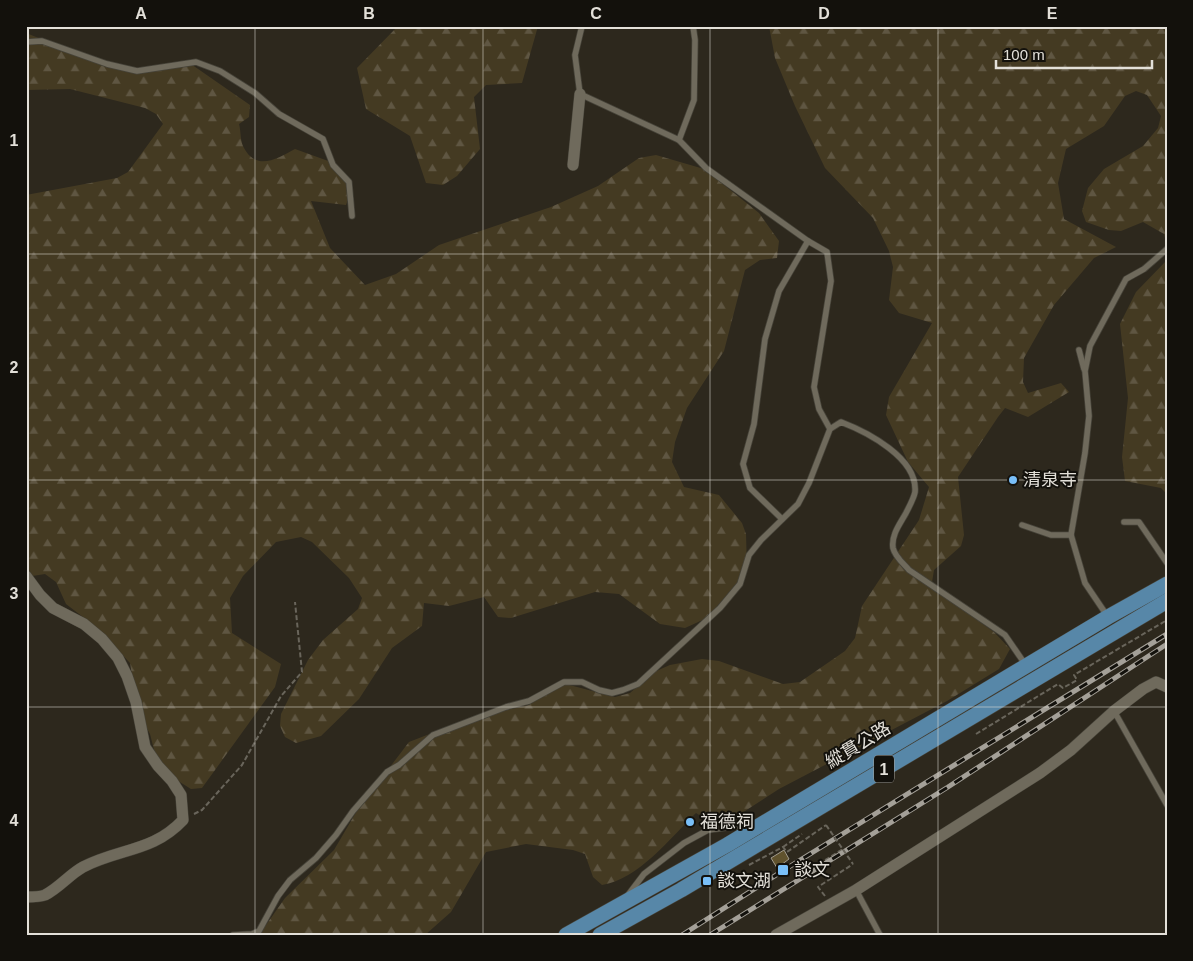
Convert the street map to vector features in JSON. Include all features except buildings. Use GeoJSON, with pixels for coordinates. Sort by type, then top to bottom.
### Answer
{"type":"FeatureCollection","features":[{"type":"Feature","properties":{"kind":"main road","name":"縱貫公路"},"geometry":{"type":"LineString","coordinates":[[566,935],[620,905],[736,856],[766,822],[1108,617],[1167,584]]}},
{"type":"Feature","properties":{"kind":"main road","name":"縱貫公路"},"geometry":{"type":"LineString","coordinates":[[600,935],[1021,689],[1167,601]]}},
{"type":"Feature","properties":{"kind":"main road"},"geometry":{"type":"LineString","coordinates":[[1108,617],[1116,630]]}},
{"type":"Feature","properties":{"kind":"street"},"geometry":{"type":"LineString","coordinates":[[573,165],[580,94]]}},
{"type":"Feature","properties":{"kind":"street"},"geometry":{"type":"LineString","coordinates":[[26,576],[40,595],[53,608],[84,624],[102,639],[118,658],[127,676],[136,702],[145,747],[181,795],[183,820],[172,832],[144,847],[108,856],[82,868],[44,896],[26,897]]}},
{"type":"Feature","properties":{"kind":"street"},"geometry":{"type":"LineString","coordinates":[[776,935],[856,890],[1040,773],[1071,750],[1114,710],[1143,689],[1156,682],[1167,687]]}},
{"type":"Feature","properties":{"kind":"lane"},"geometry":{"type":"LineString","coordinates":[[582,26],[575,55],[580,94],[679,140],[706,168],[808,241],[827,252],[831,280],[814,387],[819,408],[830,429]]}},
{"type":"Feature","properties":{"kind":"lane"},"geometry":{"type":"LineString","coordinates":[[679,140],[694,100],[695,40],[693,26]]}},
{"type":"Feature","properties":{"kind":"lane"},"geometry":{"type":"LineString","coordinates":[[26,42],[42,41],[107,64],[137,71],[196,62],[220,71],[255,93],[279,114],[323,139],[333,165],[349,182],[352,216]]}},
{"type":"Feature","properties":{"kind":"lane"},"geometry":{"type":"LineString","coordinates":[[782,519],[750,488],[742,464],[754,424],[765,339],[779,290],[808,241]]}},
{"type":"Feature","properties":{"kind":"lane"},"geometry":{"type":"LineString","coordinates":[[1085,371],[1090,346],[1126,279],[1144,269],[1167,249]]}},
{"type":"Feature","properties":{"kind":"lane"},"geometry":{"type":"LineString","coordinates":[[1079,350],[1085,371],[1089,416],[1085,453],[1071,535],[1085,583],[1108,617]]}},
{"type":"Feature","properties":{"kind":"lane"},"geometry":{"type":"LineString","coordinates":[[233,935],[252,934],[259,931],[278,896],[290,880],[316,858],[387,772],[399,765],[433,735],[487,714],[529,701],[564,682],[582,682],[599,690],[612,692],[638,684],[720,608],[740,584],[750,555],[761,540],[798,504],[830,429],[841,422],[864,431],[892,450],[912,474],[915,492],[893,537],[896,554],[909,570],[1004,635],[1027,666]]}},
{"type":"Feature","properties":{"kind":"lane"},"geometry":{"type":"LineString","coordinates":[[1124,522],[1139,522],[1167,563]]}},
{"type":"Feature","properties":{"kind":"lane"},"geometry":{"type":"LineString","coordinates":[[1022,525],[1051,535],[1071,535]]}},
{"type":"Feature","properties":{"kind":"lane"},"geometry":{"type":"LineString","coordinates":[[1114,710],[1167,805]]}},
{"type":"Feature","properties":{"kind":"lane"},"geometry":{"type":"LineString","coordinates":[[620,905],[644,874],[684,843],[708,830],[766,822]]}},
{"type":"Feature","properties":{"kind":"lane"},"geometry":{"type":"LineString","coordinates":[[856,890],[880,935]]}},
{"type":"Feature","properties":{"kind":"path"},"geometry":{"type":"LineString","coordinates":[[183,820],[202,810],[242,764],[281,696],[302,672],[295,602]]}},
{"type":"Feature","properties":{"kind":"path"},"geometry":{"type":"LineString","coordinates":[[976,734],[1058,684],[1063,688],[1077,680],[1074,675],[1167,620]]}},
{"type":"Feature","properties":{"kind":"path"},"geometry":{"type":"LineString","coordinates":[[783,847],[786,852],[826,825],[853,864],[818,887]]}},
{"type":"Feature","properties":{"kind":"path"},"geometry":{"type":"LineString","coordinates":[[736,856],[783,847],[802,834]]}},
{"type":"Feature","properties":{"kind":"path"},"geometry":{"type":"LineString","coordinates":[[806,872],[843,849]]}},
{"type":"Feature","properties":{"kind":"green space"},"geometry":{"type":"Polygon","coordinates":[[[398,26],[538,26],[522,83],[486,85],[474,97],[480,149],[457,176],[443,185],[426,183],[410,136],[366,109],[357,68],[398,26]]]}},
{"type":"Feature","properties":{"kind":"green space"},"geometry":{"type":"Polygon","coordinates":[[[769,26],[1167,26],[1167,246],[1164,234],[1143,222],[1121,231],[1109,230],[1086,222],[1082,211],[1088,188],[1104,169],[1143,146],[1158,128],[1161,116],[1147,95],[1136,91],[1125,96],[1104,126],[1066,149],[1058,183],[1064,219],[1116,247],[1094,258],[1054,305],[1024,358],[1023,382],[1028,393],[1061,383],[1069,392],[1028,417],[1005,408],[958,477],[964,535],[961,546],[934,570],[932,582],[947,599],[994,632],[1010,649],[999,669],[947,701],[779,789],[728,822],[717,826],[696,813],[653,856],[629,875],[616,881],[602,885],[593,877],[585,854],[573,850],[526,844],[486,852],[451,912],[425,935],[259,935],[285,898],[334,850],[358,809],[409,742],[468,719],[529,705],[558,682],[615,697],[630,693],[654,672],[670,665],[702,659],[719,661],[783,684],[800,682],[845,651],[855,638],[862,606],[919,520],[929,487],[908,462],[886,415],[889,397],[932,323],[899,313],[889,300],[893,267],[889,251],[873,218],[825,168],[795,106],[775,58],[769,26]]]}},
{"type":"Feature","properties":{"kind":"green space"},"geometry":{"type":"Polygon","coordinates":[[[26,33],[104,64],[139,68],[188,62],[250,105],[249,117],[239,124],[243,146],[255,160],[268,161],[295,149],[331,162],[352,188],[346,205],[311,201],[330,248],[365,285],[396,274],[439,245],[551,207],[598,186],[639,158],[656,155],[704,169],[759,213],[779,241],[777,258],[760,260],[745,270],[724,351],[687,408],[675,442],[672,462],[684,487],[719,495],[742,523],[746,534],[747,571],[707,618],[685,628],[660,624],[619,594],[595,592],[511,618],[498,617],[484,597],[449,606],[424,603],[422,626],[392,648],[359,699],[321,736],[296,743],[285,737],[280,726],[281,714],[308,660],[323,640],[358,609],[362,598],[349,578],[312,542],[301,537],[276,542],[243,576],[230,598],[232,633],[281,664],[275,687],[202,788],[191,789],[159,769],[150,734],[138,713],[130,663],[96,627],[66,604],[56,582],[45,574],[26,577],[26,195],[117,178],[128,172],[163,124],[156,114],[145,108],[70,89],[26,90],[26,33]]]}},
{"type":"Feature","properties":{"kind":"green space"},"geometry":{"type":"Polygon","coordinates":[[[1167,260],[1167,494],[1161,488],[1125,481],[1122,457],[1128,398],[1120,324],[1136,292],[1167,260]]]}},
{"type":"Feature","properties":{"kind":"railway"},"geometry":{"type":"LineString","coordinates":[[682,935],[1167,634]]}},
{"type":"Feature","properties":{"kind":"railway"},"geometry":{"type":"LineString","coordinates":[[710,935],[948,787],[1167,644]]}},
{"type":"Feature","properties":{"kind":"place","name":"清泉寺"},"geometry":{"type":"Point","coordinates":[1013,480]}},
{"type":"Feature","properties":{"kind":"place","name":"福德祠"},"geometry":{"type":"Point","coordinates":[690,822]}},
{"type":"Feature","properties":{"kind":"place","name":"談文"},"geometry":{"type":"Point","coordinates":[783,870]}},
{"type":"Feature","properties":{"kind":"place","name":"談文湖"},"geometry":{"type":"Point","coordinates":[707,881]}}]}
